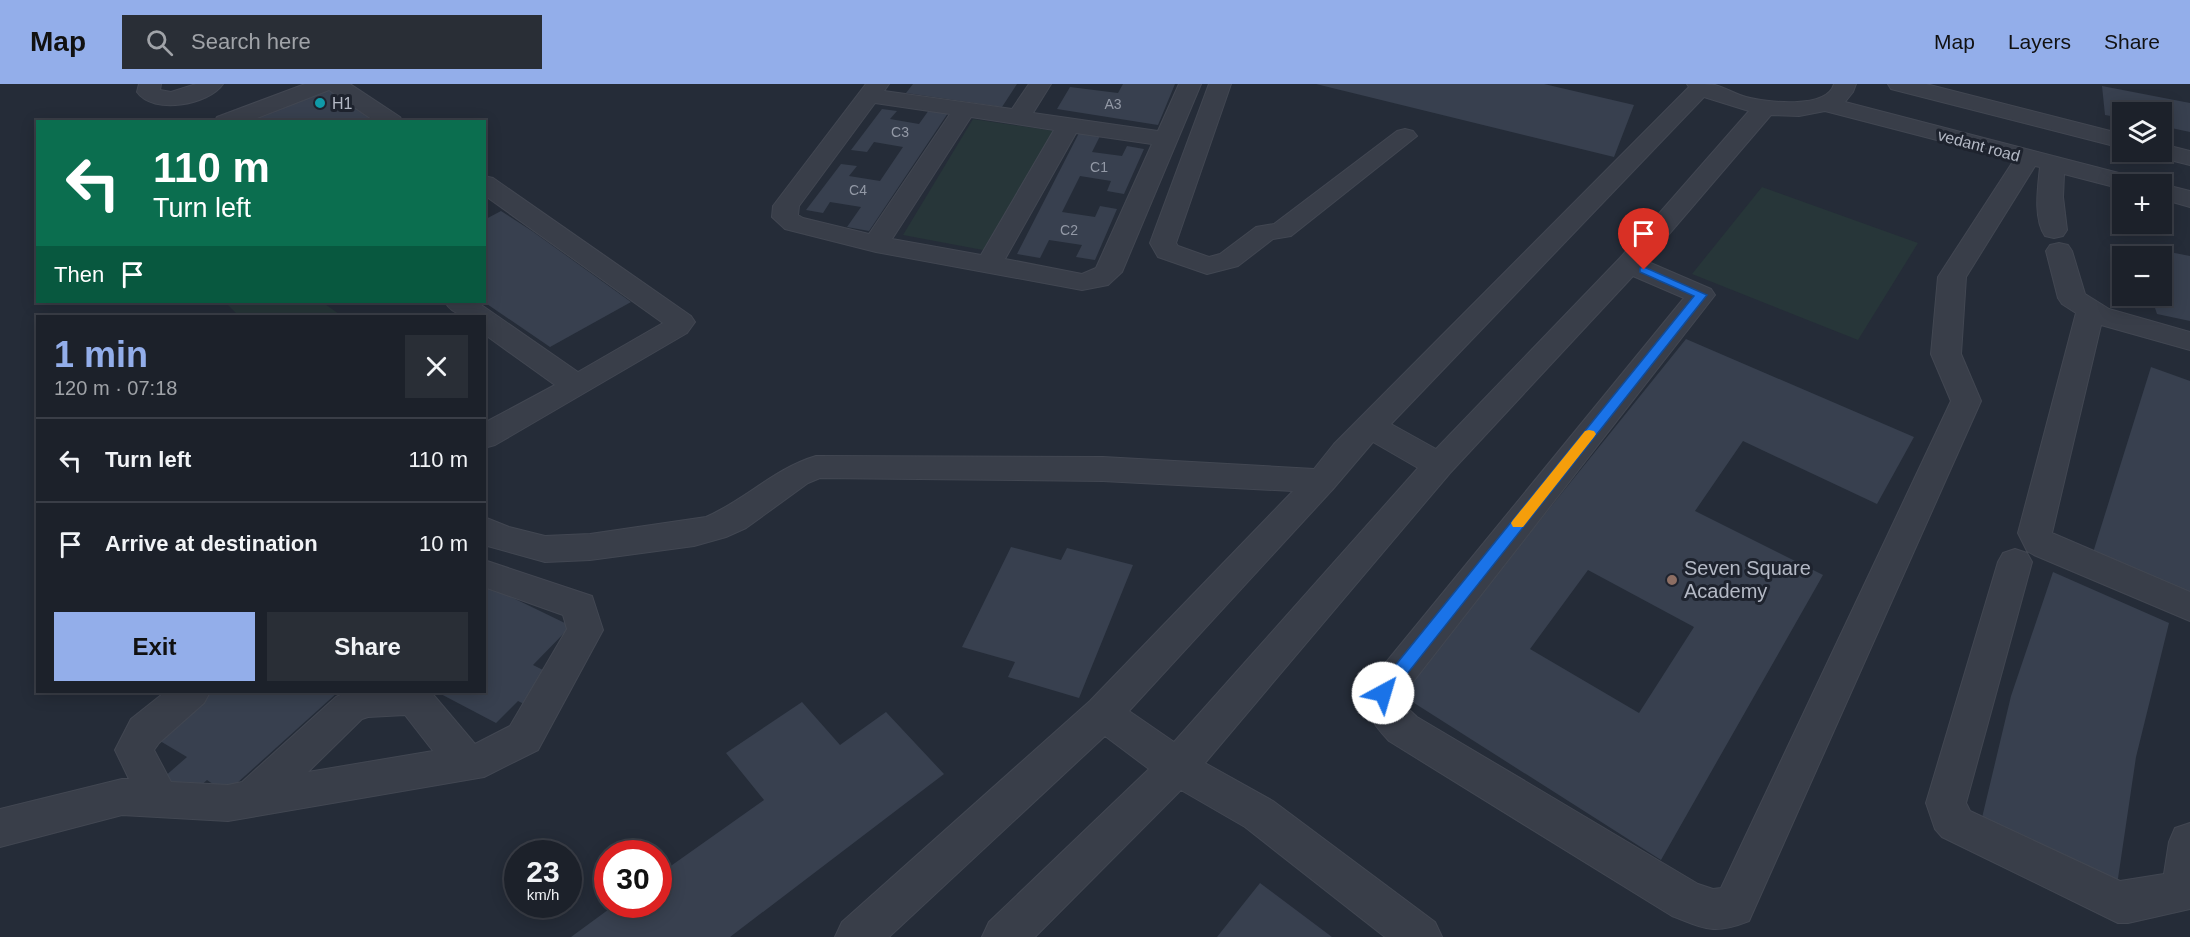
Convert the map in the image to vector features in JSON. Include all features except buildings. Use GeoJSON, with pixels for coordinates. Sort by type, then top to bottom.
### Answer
{"type":"FeatureCollection","features":[{"type":"Feature","properties":{"kind":"street"},"geometry":{"type":"LineString","coordinates":[[150,84],[148,92],[152,96],[169,98],[192,94],[213,85]]}},
{"type":"Feature","properties":{"kind":"street"},"geometry":{"type":"LineString","coordinates":[[230,120],[325,84]]}},
{"type":"Feature","properties":{"kind":"street"},"geometry":{"type":"LineString","coordinates":[[335,84],[389,120]]}},
{"type":"Feature","properties":{"kind":"street"},"geometry":{"type":"LineString","coordinates":[[1019,117],[1040,84]]}},
{"type":"Feature","properties":{"kind":"street"},"geometry":{"type":"LineString","coordinates":[[1165,139],[965,109],[873,89],[786,206],[785,217],[794,224],[876,244],[1082,282],[1098,279],[1108,272],[1190,84]]}},
{"type":"Feature","properties":{"kind":"street"},"geometry":{"type":"LineString","coordinates":[[1220,84],[1163,243],[1167,251],[1207,266],[1229,260],[1265,233],[1282,231],[1405,136]]}},
{"type":"Feature","properties":{"kind":"street"},"geometry":{"type":"LineString","coordinates":[[857,937],[1103,713],[1322,481],[1370,426],[1700,85],[1731,99],[1765,107],[1788,109],[1826,104],[1838,97],[1845,84]]}},
{"type":"Feature","properties":{"kind":"street"},"geometry":{"type":"LineString","coordinates":[[1899,84],[2112,138]]}},
{"type":"Feature","properties":{"kind":"street","name":"vedant road"},"geometry":{"type":"LineString","coordinates":[[1826,104],[2112,179]]}},
{"type":"Feature","properties":{"kind":"street"},"geometry":{"type":"LineString","coordinates":[[1004,937],[1177,767],[1439,465],[1629,264],[1765,107]]}},
{"type":"Feature","properties":{"kind":"street"},"geometry":{"type":"LineString","coordinates":[[876,244],[965,109]]}},
{"type":"Feature","properties":{"kind":"street"},"geometry":{"type":"LineString","coordinates":[[989,264],[1069,124]]}},
{"type":"Feature","properties":{"kind":"street"},"geometry":{"type":"LineString","coordinates":[[2172,154],[2190,158]]}},
{"type":"Feature","properties":{"kind":"street"},"geometry":{"type":"LineString","coordinates":[[1629,264],[1701,295],[1383,693],[1386,712],[1403,729],[1688,901],[1713,910],[1734,906],[1966,401],[1946,354],[1952,277],[2041,161]]}},
{"type":"Feature","properties":{"kind":"street"},"geometry":{"type":"LineString","coordinates":[[2041,161],[2050,197],[2056,240],[2072,298],[2091,310],[2123,324],[2190,341]]}},
{"type":"Feature","properties":{"kind":"street"},"geometry":{"type":"LineString","coordinates":[[486,437],[577,387],[677,327],[681,322],[490,194]]}},
{"type":"Feature","properties":{"kind":"street"},"geometry":{"type":"LineString","coordinates":[[2172,194],[2190,199]]}},
{"type":"Feature","properties":{"kind":"street"},"geometry":{"type":"LineString","coordinates":[[460,303],[478,315]]}},
{"type":"Feature","properties":{"kind":"street"},"geometry":{"type":"LineString","coordinates":[[2091,310],[2035,533],[2036,537],[2046,546],[2190,607]]}},
{"type":"Feature","properties":{"kind":"street"},"geometry":{"type":"LineString","coordinates":[[486,321],[577,387]]}},
{"type":"Feature","properties":{"kind":"street"},"geometry":{"type":"LineString","coordinates":[[1370,426],[1439,465]]}},
{"type":"Feature","properties":{"kind":"street"},"geometry":{"type":"LineString","coordinates":[[486,530],[500,538],[545,549],[590,547],[694,533],[714,528],[734,519],[797,475],[816,467],[1103,469],[1322,481]]}},
{"type":"Feature","properties":{"kind":"street"},"geometry":{"type":"LineString","coordinates":[[2014,562],[1946,802],[1949,816],[1956,824],[2123,903],[2186,893],[2190,842]]}},
{"type":"Feature","properties":{"kind":"street"},"geometry":{"type":"LineString","coordinates":[[0,828],[122,797],[228,802],[484,760],[524,738],[585,630],[579,606],[486,574]]}},
{"type":"Feature","properties":{"kind":"street"},"geometry":{"type":"LineString","coordinates":[[160,800],[134,750],[145,731],[190,693]]}},
{"type":"Feature","properties":{"kind":"street"},"geometry":{"type":"LineString","coordinates":[[254,798],[349,708],[364,701],[404,699],[418,703],[466,763]]}},
{"type":"Feature","properties":{"kind":"street"},"geometry":{"type":"LineString","coordinates":[[1103,713],[1177,767],[1258,814],[1420,937]]}},
{"type":"Feature","properties":{"kind":"shaded area"},"geometry":{"type":"Polygon","coordinates":[[[973,119],[1054,131],[983,250],[903,235],[973,119]]]}},
{"type":"Feature","properties":{"kind":"shaded area"},"geometry":{"type":"Polygon","coordinates":[[[1762,187],[1918,243],[1858,340],[1692,274],[1762,187]]]}},
{"type":"Feature","properties":{"kind":"shaded area"},"geometry":{"type":"Polygon","coordinates":[[[226,303],[323,303],[341,315],[238,315],[226,303]]]}},
{"type":"Feature","properties":{"kind":"slow traffic"},"geometry":{"type":"LineString","coordinates":[[1518,523],[1589,434]]}},
{"type":"Feature","properties":{"kind":"place","name":"H1"},"geometry":{"type":"Point","coordinates":[320,103]}},
{"type":"Feature","properties":{"kind":"place","name":"Seven Square Academy"},"geometry":{"type":"Point","coordinates":[1672,580]}},
{"type":"Feature","properties":{"kind":"route"},"geometry":{"type":"LineString","coordinates":[[1383,693],[1701,295],[1644,270]]}}]}
